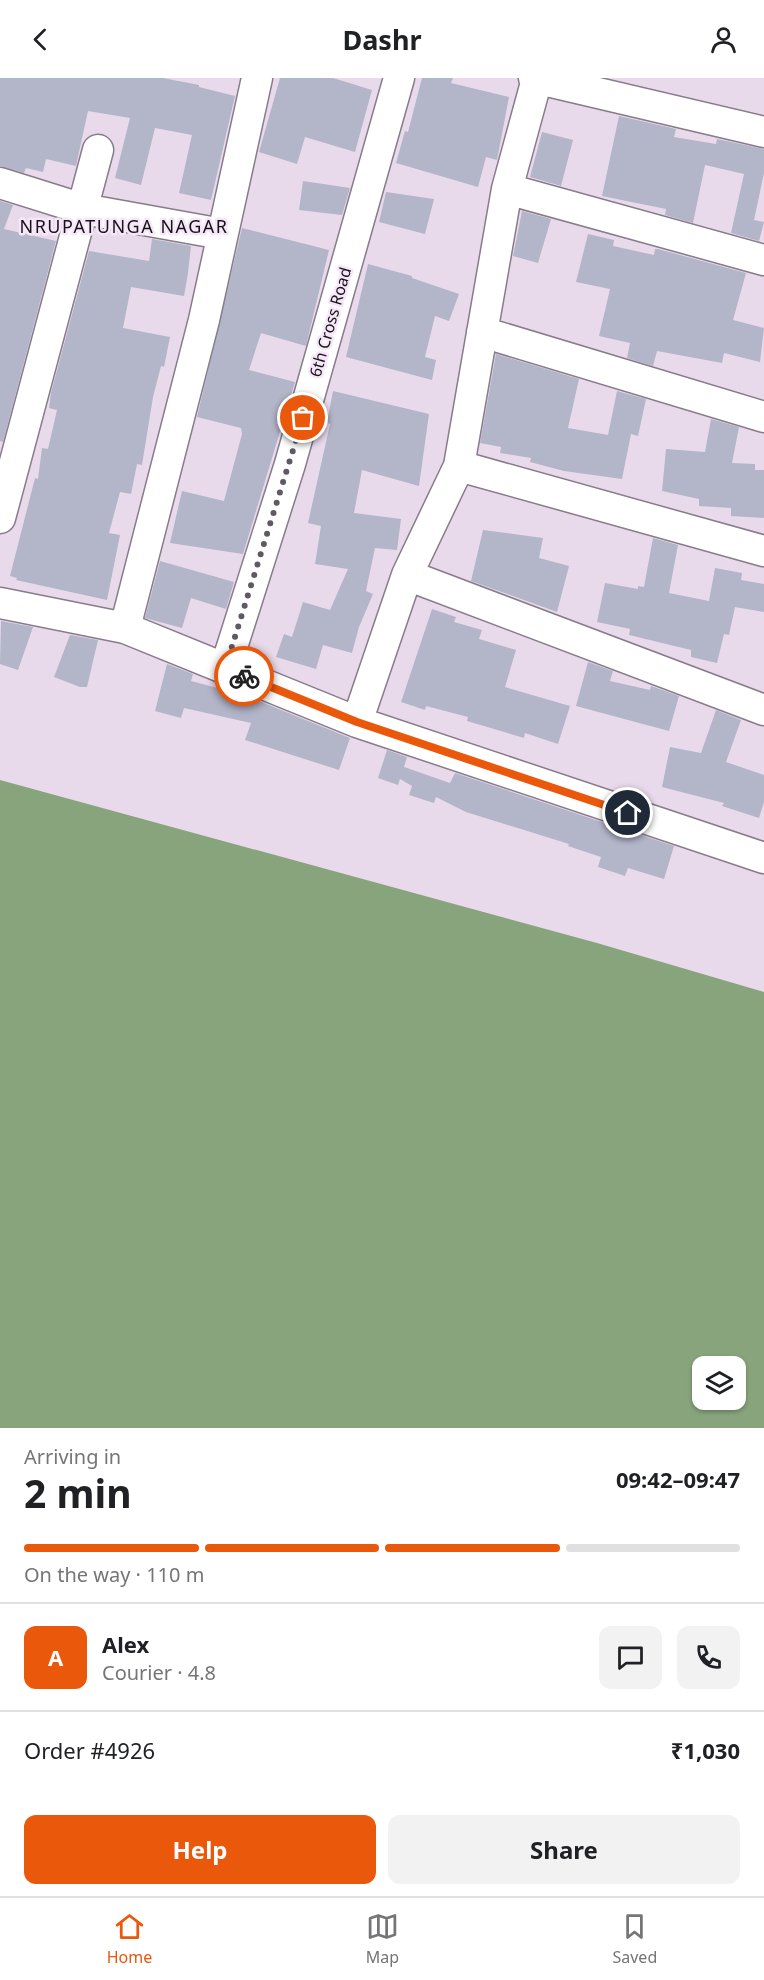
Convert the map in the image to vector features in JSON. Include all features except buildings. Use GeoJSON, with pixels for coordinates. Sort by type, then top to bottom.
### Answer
{"type":"FeatureCollection","features":[{"type":"Feature","properties":{"kind":"street","name":"6th Cross Road"},"geometry":{"type":"LineString","coordinates":[[225,669],[290,464],[399,78]]}},
{"type":"Feature","properties":{"kind":"street"},"geometry":{"type":"LineString","coordinates":[[357,722],[407,575],[459,466],[507,189],[536,78],[764,132]]}},
{"type":"Feature","properties":{"kind":"street"},"geometry":{"type":"LineString","coordinates":[[125,628],[204,320],[222,234],[249,80]]}},
{"type":"Feature","properties":{"kind":"street"},"geometry":{"type":"LineString","coordinates":[[0,518],[98,150]]}},
{"type":"Feature","properties":{"kind":"street"},"geometry":{"type":"LineString","coordinates":[[0,183],[83,209],[222,234]]}},
{"type":"Feature","properties":{"kind":"street"},"geometry":{"type":"LineString","coordinates":[[507,189],[764,260]]}},
{"type":"Feature","properties":{"kind":"street"},"geometry":{"type":"LineString","coordinates":[[482,332],[764,417]]}},
{"type":"Feature","properties":{"kind":"street"},"geometry":{"type":"LineString","coordinates":[[459,466],[764,551]]}},
{"type":"Feature","properties":{"kind":"street"},"geometry":{"type":"LineString","coordinates":[[407,575],[764,711]]}},
{"type":"Feature","properties":{"kind":"street"},"geometry":{"type":"LineString","coordinates":[[0,603],[125,628],[357,722],[764,858]]}},
{"type":"Feature","properties":{"kind":"green space"},"geometry":{"type":"Polygon","coordinates":[[[0,780],[597,943],[764,992],[764,1428],[0,1428],[0,780]]]}},
{"type":"Feature","properties":{"kind":"way so far"},"geometry":{"type":"LineString","coordinates":[[244,676],[225,669],[303,418]]}},
{"type":"Feature","properties":{"kind":"district","name":"NRUPATUNGA NAGAR"},"geometry":{"type":"Point","coordinates":[124,227]}},
{"type":"Feature","properties":{"kind":"route"},"geometry":{"type":"LineString","coordinates":[[244,676],[357,722],[628,813]]}}]}
